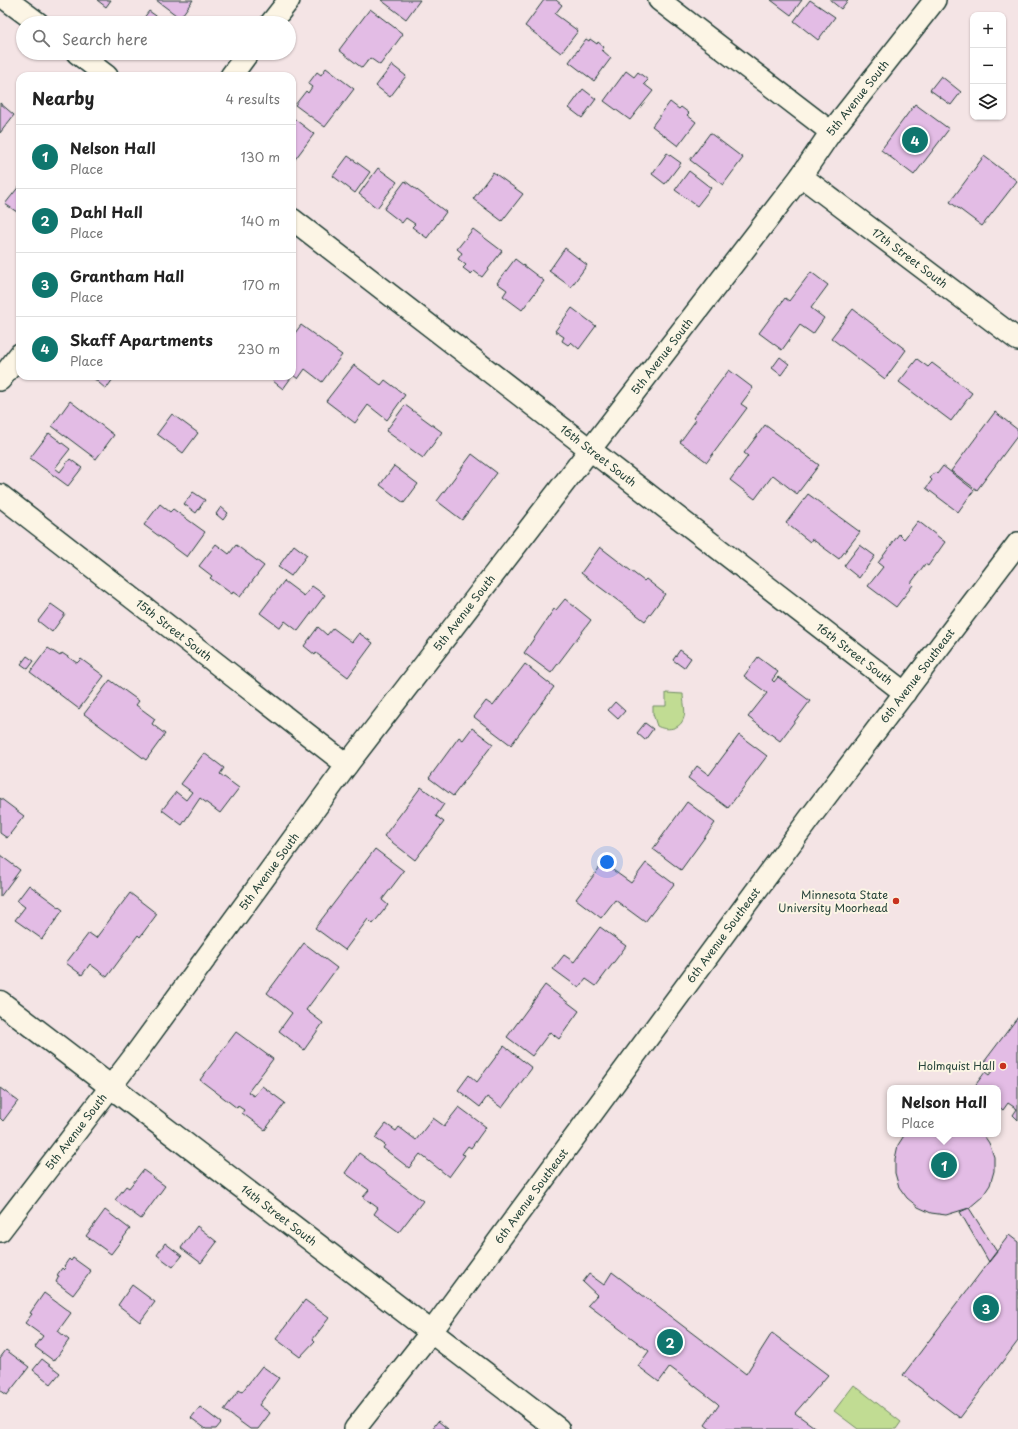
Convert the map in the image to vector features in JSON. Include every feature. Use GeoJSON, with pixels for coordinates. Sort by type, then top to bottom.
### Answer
{"type":"FeatureCollection","features":[{"type":"Feature","properties":{"kind":"street"},"geometry":{"type":"LineString","coordinates":[[8,0],[29,16]]}},
{"type":"Feature","properties":{"kind":"street"},"geometry":{"type":"LineString","coordinates":[[276,16],[289,0]]}},
{"type":"Feature","properties":{"kind":"street"},"geometry":{"type":"LineString","coordinates":[[659,0],[831,132]]}},
{"type":"Feature","properties":{"kind":"street","name":"5th Avenue South"},"geometry":{"type":"LineString","coordinates":[[0,1231],[110,1086],[347,765],[801,176],[831,132],[935,0]]}},
{"type":"Feature","properties":{"kind":"street"},"geometry":{"type":"LineString","coordinates":[[86,60],[102,72]]}},
{"type":"Feature","properties":{"kind":"street"},"geometry":{"type":"LineString","coordinates":[[234,72],[243,60]]}},
{"type":"Feature","properties":{"kind":"street","name":"17th Street South"},"geometry":{"type":"LineString","coordinates":[[801,176],[1018,340]]}},
{"type":"Feature","properties":{"kind":"street","name":"16th Street South"},"geometry":{"type":"LineString","coordinates":[[296,222],[905,693]]}},
{"type":"Feature","properties":{"kind":"street"},"geometry":{"type":"LineString","coordinates":[[0,380],[16,359]]}},
{"type":"Feature","properties":{"kind":"street","name":"15th Street South"},"geometry":{"type":"LineString","coordinates":[[0,495],[347,765]]}},
{"type":"Feature","properties":{"kind":"street","name":"6th Avenue Southeast"},"geometry":{"type":"LineString","coordinates":[[355,1429],[432,1331],[809,819],[1018,543]]}},
{"type":"Feature","properties":{"kind":"street","name":"14th Street South"},"geometry":{"type":"LineString","coordinates":[[0,1002],[432,1331],[462,1356],[558,1429]]}},
{"type":"Feature","properties":{"kind":"green space"},"geometry":{"type":"Polygon","coordinates":[[[666,693],[683,694],[685,709],[685,715],[680,725],[669,729],[657,726],[653,714],[653,706],[666,706],[666,693]]]}},
{"type":"Feature","properties":{"kind":"green space"},"geometry":{"type":"Polygon","coordinates":[[[854,1385],[901,1422],[896,1429],[858,1429],[834,1411],[854,1385]]]}},
{"type":"Feature","properties":{"kind":"building"},"geometry":{"type":"Polygon","coordinates":[[[97,0],[111,0],[106,7],[97,0]]]}},
{"type":"Feature","properties":{"kind":"building"},"geometry":{"type":"Polygon","coordinates":[[[156,0],[193,0],[181,16],[177,16],[156,0]]]}},
{"type":"Feature","properties":{"kind":"building"},"geometry":{"type":"Polygon","coordinates":[[[381,0],[420,0],[406,19],[381,0]]]}},
{"type":"Feature","properties":{"kind":"building"},"geometry":{"type":"Polygon","coordinates":[[[544,0],[556,0],[562,5],[555,14],[578,31],[561,53],[525,26],[544,0]]]}},
{"type":"Feature","properties":{"kind":"building"},"geometry":{"type":"Polygon","coordinates":[[[771,0],[802,0],[791,15],[771,0]]]}},
{"type":"Feature","properties":{"kind":"building"},"geometry":{"type":"Polygon","coordinates":[[[810,0],[835,17],[818,40],[794,21],[810,0]]]}},
{"type":"Feature","properties":{"kind":"building"},"geometry":{"type":"Polygon","coordinates":[[[830,0],[848,0],[841,9],[830,0]]]}},
{"type":"Feature","properties":{"kind":"building"},"geometry":{"type":"Polygon","coordinates":[[[370,9],[403,34],[380,65],[370,58],[362,68],[339,50],[370,9]]]}},
{"type":"Feature","properties":{"kind":"building"},"geometry":{"type":"Polygon","coordinates":[[[149,11],[156,16],[145,16],[149,11]]]}},
{"type":"Feature","properties":{"kind":"building"},"geometry":{"type":"Polygon","coordinates":[[[586,39],[589,41],[590,39],[597,44],[598,42],[604,47],[602,50],[611,58],[594,81],[569,62],[586,39]]]}},
{"type":"Feature","properties":{"kind":"building"},"geometry":{"type":"Polygon","coordinates":[[[392,65],[406,76],[390,97],[376,86],[392,65]]]}},
{"type":"Feature","properties":{"kind":"building"},"geometry":{"type":"Polygon","coordinates":[[[326,68],[354,89],[325,127],[296,106],[306,91],[308,93],[312,87],[308,84],[317,72],[321,75],[326,68]]]}},
{"type":"Feature","properties":{"kind":"building"},"geometry":{"type":"Polygon","coordinates":[[[626,71],[634,77],[638,72],[648,80],[644,84],[653,91],[630,120],[604,101],[626,71]]]}},
{"type":"Feature","properties":{"kind":"building"},"geometry":{"type":"Polygon","coordinates":[[[941,76],[961,92],[951,105],[930,90],[941,76]]]}},
{"type":"Feature","properties":{"kind":"building"},"geometry":{"type":"Polygon","coordinates":[[[583,89],[596,99],[582,118],[569,108],[583,89]]]}},
{"type":"Feature","properties":{"kind":"building"},"geometry":{"type":"Polygon","coordinates":[[[670,102],[679,109],[681,107],[689,113],[687,115],[696,122],[678,146],[652,126],[670,102]]]}},
{"type":"Feature","properties":{"kind":"building"},"geometry":{"type":"Polygon","coordinates":[[[0,103],[14,115],[0,133],[0,103]]]}},
{"type":"Feature","properties":{"kind":"building"},"geometry":{"type":"Polygon","coordinates":[[[915,104],[949,129],[914,175],[881,150],[915,104]]]}},
{"type":"Feature","properties":{"kind":"building"},"geometry":{"type":"Polygon","coordinates":[[[296,120],[314,134],[296,158],[296,120]]]}},
{"type":"Feature","properties":{"kind":"building"},"geometry":{"type":"Polygon","coordinates":[[[710,133],[743,158],[723,185],[690,160],[710,133]]]}},
{"type":"Feature","properties":{"kind":"building"},"geometry":{"type":"Polygon","coordinates":[[[667,153],[681,163],[665,184],[652,174],[667,153]]]}},
{"type":"Feature","properties":{"kind":"building"},"geometry":{"type":"Polygon","coordinates":[[[348,156],[370,172],[355,193],[333,176],[348,156]]]}},
{"type":"Feature","properties":{"kind":"building"},"geometry":{"type":"Polygon","coordinates":[[[984,156],[1017,181],[982,226],[950,202],[984,156]]]}},
{"type":"Feature","properties":{"kind":"building"},"geometry":{"type":"Polygon","coordinates":[[[378,168],[397,182],[377,208],[359,194],[378,168]]]}},
{"type":"Feature","properties":{"kind":"building"},"geometry":{"type":"Polygon","coordinates":[[[689,171],[711,188],[697,206],[675,190],[689,171]]]}},
{"type":"Feature","properties":{"kind":"building"},"geometry":{"type":"Polygon","coordinates":[[[493,172],[523,194],[502,221],[473,199],[493,172]]]}},
{"type":"Feature","properties":{"kind":"building"},"geometry":{"type":"Polygon","coordinates":[[[405,181],[446,212],[427,238],[412,227],[415,224],[406,218],[402,223],[384,209],[405,181]]]}},
{"type":"Feature","properties":{"kind":"building"},"geometry":{"type":"Polygon","coordinates":[[[16,190],[16,211],[5,204],[16,190]]]}},
{"type":"Feature","properties":{"kind":"building"},"geometry":{"type":"Polygon","coordinates":[[[473,229],[502,251],[482,277],[474,271],[471,274],[463,268],[466,265],[458,259],[462,253],[457,249],[473,229]]]}},
{"type":"Feature","properties":{"kind":"building"},"geometry":{"type":"Polygon","coordinates":[[[565,248],[587,265],[571,287],[549,271],[565,248]]]}},
{"type":"Feature","properties":{"kind":"building"},"geometry":{"type":"Polygon","coordinates":[[[515,259],[544,281],[522,310],[503,296],[507,290],[497,283],[515,259]]]}},
{"type":"Feature","properties":{"kind":"building"},"geometry":{"type":"Polygon","coordinates":[[[811,272],[828,285],[811,308],[824,318],[813,334],[800,325],[782,350],[759,333],[785,298],[789,301],[811,272]]]}},
{"type":"Feature","properties":{"kind":"building"},"geometry":{"type":"Polygon","coordinates":[[[572,308],[596,326],[579,349],[571,342],[568,345],[562,341],[564,337],[555,331],[572,308]]]}},
{"type":"Feature","properties":{"kind":"building"},"geometry":{"type":"Polygon","coordinates":[[[853,309],[906,350],[885,379],[831,338],[853,309]]]}},
{"type":"Feature","properties":{"kind":"building"},"geometry":{"type":"Polygon","coordinates":[[[301,325],[342,355],[322,382],[305,369],[298,379],[296,377],[296,332],[301,325]]]}},
{"type":"Feature","properties":{"kind":"building"},"geometry":{"type":"Polygon","coordinates":[[[780,357],[789,364],[781,375],[772,368],[780,357]]]}},
{"type":"Feature","properties":{"kind":"building"},"geometry":{"type":"Polygon","coordinates":[[[917,359],[928,367],[932,363],[972,393],[951,421],[899,382],[917,359]]]}},
{"type":"Feature","properties":{"kind":"building"},"geometry":{"type":"Polygon","coordinates":[[[354,365],[381,385],[385,380],[405,395],[387,420],[368,405],[355,423],[326,401],[354,365]]]}},
{"type":"Feature","properties":{"kind":"building"},"geometry":{"type":"Polygon","coordinates":[[[729,370],[753,388],[741,404],[747,408],[707,462],[680,442],[696,420],[693,418],[729,370]]]}},
{"type":"Feature","properties":{"kind":"building"},"geometry":{"type":"Polygon","coordinates":[[[96,380],[112,380],[106,389],[96,380]]]}},
{"type":"Feature","properties":{"kind":"building"},"geometry":{"type":"Polygon","coordinates":[[[274,380],[289,380],[283,389],[274,380]]]}},
{"type":"Feature","properties":{"kind":"building"},"geometry":{"type":"Polygon","coordinates":[[[70,401],[114,435],[96,459],[52,426],[70,401]]]}},
{"type":"Feature","properties":{"kind":"building"},"geometry":{"type":"Polygon","coordinates":[[[405,405],[442,432],[423,458],[386,431],[405,405]]]}},
{"type":"Feature","properties":{"kind":"building"},"geometry":{"type":"Polygon","coordinates":[[[995,412],[1018,430],[1018,435],[977,490],[951,471],[995,412]]]}},
{"type":"Feature","properties":{"kind":"building"},"geometry":{"type":"Polygon","coordinates":[[[172,414],[198,433],[183,453],[157,434],[172,414]]]}},
{"type":"Feature","properties":{"kind":"building"},"geometry":{"type":"Polygon","coordinates":[[[765,425],[819,465],[797,494],[773,475],[755,499],[730,480],[748,456],[744,453],[765,425]]]}},
{"type":"Feature","properties":{"kind":"building"},"geometry":{"type":"Polygon","coordinates":[[[49,433],[70,449],[55,468],[60,472],[70,459],[82,468],[68,486],[30,458],[49,433]]]}},
{"type":"Feature","properties":{"kind":"building"},"geometry":{"type":"Polygon","coordinates":[[[472,454],[497,473],[462,520],[437,501],[472,454]]]}},
{"type":"Feature","properties":{"kind":"building"},"geometry":{"type":"Polygon","coordinates":[[[394,466],[418,484],[404,503],[380,485],[394,466]]]}},
{"type":"Feature","properties":{"kind":"building"},"geometry":{"type":"Polygon","coordinates":[[[943,466],[974,490],[958,512],[926,488],[932,480],[930,478],[935,472],[937,474],[943,466]]]}},
{"type":"Feature","properties":{"kind":"building"},"geometry":{"type":"Polygon","coordinates":[[[193,492],[205,500],[196,513],[184,504],[193,492]]]}},
{"type":"Feature","properties":{"kind":"building"},"geometry":{"type":"Polygon","coordinates":[[[808,494],[860,532],[839,559],[812,539],[810,542],[786,523],[808,494]]]}},
{"type":"Feature","properties":{"kind":"building"},"geometry":{"type":"Polygon","coordinates":[[[160,504],[170,512],[173,509],[205,532],[187,557],[144,525],[160,504]]]}},
{"type":"Feature","properties":{"kind":"building"},"geometry":{"type":"Polygon","coordinates":[[[221,507],[228,513],[223,520],[216,514],[221,507]]]}},
{"type":"Feature","properties":{"kind":"building"},"geometry":{"type":"Polygon","coordinates":[[[918,521],[945,542],[928,566],[925,564],[911,583],[913,585],[896,607],[868,586],[883,567],[878,563],[899,534],[904,539],[918,521]]]}},
{"type":"Feature","properties":{"kind":"building"},"geometry":{"type":"Polygon","coordinates":[[[216,544],[229,554],[236,545],[264,566],[240,597],[233,592],[232,594],[210,578],[212,576],[199,566],[216,544]]]}},
{"type":"Feature","properties":{"kind":"building"},"geometry":{"type":"Polygon","coordinates":[[[294,545],[307,555],[291,576],[278,567],[294,545]]]}},
{"type":"Feature","properties":{"kind":"building"},"geometry":{"type":"Polygon","coordinates":[[[860,545],[875,556],[859,578],[844,566],[860,545]]]}},
{"type":"Feature","properties":{"kind":"building"},"geometry":{"type":"Polygon","coordinates":[[[600,547],[644,581],[646,579],[665,594],[645,621],[581,573],[600,547]]]}},
{"type":"Feature","properties":{"kind":"building"},"geometry":{"type":"Polygon","coordinates":[[[284,581],[304,596],[312,586],[325,595],[298,631],[285,621],[280,628],[260,613],[284,581]]]}},
{"type":"Feature","properties":{"kind":"building"},"geometry":{"type":"Polygon","coordinates":[[[565,599],[591,620],[551,673],[524,653],[554,609],[556,610],[565,599]]]}},
{"type":"Feature","properties":{"kind":"building"},"geometry":{"type":"Polygon","coordinates":[[[51,604],[65,614],[52,632],[38,621],[51,604]]]}},
{"type":"Feature","properties":{"kind":"building"},"geometry":{"type":"Polygon","coordinates":[[[318,627],[327,635],[333,628],[352,642],[359,633],[373,643],[348,677],[304,646],[318,627]]]}},
{"type":"Feature","properties":{"kind":"building"},"geometry":{"type":"Polygon","coordinates":[[[48,648],[60,656],[62,653],[77,663],[81,659],[104,676],[79,709],[30,672],[48,648]]]}},
{"type":"Feature","properties":{"kind":"building"},"geometry":{"type":"Polygon","coordinates":[[[680,650],[691,658],[684,668],[673,660],[680,650]]]}},
{"type":"Feature","properties":{"kind":"building"},"geometry":{"type":"Polygon","coordinates":[[[27,656],[34,661],[28,669],[21,664],[27,656]]]}},
{"type":"Feature","properties":{"kind":"building"},"geometry":{"type":"Polygon","coordinates":[[[758,657],[778,672],[772,680],[774,682],[778,677],[810,701],[780,741],[748,717],[767,693],[744,676],[758,657]]]}},
{"type":"Feature","properties":{"kind":"building"},"geometry":{"type":"Polygon","coordinates":[[[525,664],[554,687],[511,745],[474,717],[486,701],[493,706],[525,664]]]}},
{"type":"Feature","properties":{"kind":"building"},"geometry":{"type":"Polygon","coordinates":[[[110,680],[139,701],[136,705],[155,719],[152,724],[165,734],[146,760],[84,714],[110,680]]]}},
{"type":"Feature","properties":{"kind":"building"},"geometry":{"type":"Polygon","coordinates":[[[615,702],[625,711],[618,719],[608,710],[615,702]]]}},
{"type":"Feature","properties":{"kind":"building"},"geometry":{"type":"Polygon","coordinates":[[[645,723],[653,729],[645,740],[637,733],[645,723]]]}},
{"type":"Feature","properties":{"kind":"building"},"geometry":{"type":"Polygon","coordinates":[[[472,728],[493,744],[453,796],[429,778],[459,737],[463,740],[472,728]]]}},
{"type":"Feature","properties":{"kind":"building"},"geometry":{"type":"Polygon","coordinates":[[[739,735],[767,756],[728,808],[688,778],[697,766],[709,775],[739,735]]]}},
{"type":"Feature","properties":{"kind":"building"},"geometry":{"type":"Polygon","coordinates":[[[204,753],[224,768],[220,774],[239,788],[220,813],[200,798],[182,825],[162,810],[176,792],[186,800],[192,792],[181,784],[204,753]]]}},
{"type":"Feature","properties":{"kind":"building"},"geometry":{"type":"Polygon","coordinates":[[[421,787],[444,804],[436,816],[444,822],[415,860],[384,836],[421,787]]]}},
{"type":"Feature","properties":{"kind":"building"},"geometry":{"type":"Polygon","coordinates":[[[0,798],[24,816],[7,838],[0,833],[0,798]]]}},
{"type":"Feature","properties":{"kind":"building"},"geometry":{"type":"Polygon","coordinates":[[[687,802],[715,823],[681,870],[653,849],[687,802]]]}},
{"type":"Feature","properties":{"kind":"building"},"geometry":{"type":"Polygon","coordinates":[[[375,849],[404,871],[382,900],[388,905],[373,924],[368,919],[345,950],[315,928],[375,849]]]}},
{"type":"Feature","properties":{"kind":"building"},"geometry":{"type":"Polygon","coordinates":[[[0,855],[20,870],[0,897],[0,855]]]}},
{"type":"Feature","properties":{"kind":"building"},"geometry":{"type":"Polygon","coordinates":[[[603,863],[631,883],[646,863],[674,884],[645,922],[615,900],[601,918],[576,899],[603,863]]]}},
{"type":"Feature","properties":{"kind":"building"},"geometry":{"type":"Polygon","coordinates":[[[29,885],[63,910],[42,939],[15,920],[25,907],[17,901],[29,885]]]}},
{"type":"Feature","properties":{"kind":"building"},"geometry":{"type":"Polygon","coordinates":[[[130,893],[157,914],[140,937],[138,935],[107,977],[90,964],[82,975],[66,963],[89,933],[96,938],[130,893]]]}},
{"type":"Feature","properties":{"kind":"building"},"geometry":{"type":"Polygon","coordinates":[[[600,927],[626,946],[596,986],[586,979],[579,988],[553,969],[564,955],[574,962],[600,927]]]}},
{"type":"Feature","properties":{"kind":"building"},"geometry":{"type":"Polygon","coordinates":[[[304,943],[337,968],[306,1010],[323,1023],[304,1050],[279,1031],[292,1013],[267,993],[304,943]]]}},
{"type":"Feature","properties":{"kind":"building"},"geometry":{"type":"Polygon","coordinates":[[[545,985],[579,1011],[559,1039],[550,1032],[532,1056],[507,1037],[545,985]]]}},
{"type":"Feature","properties":{"kind":"building","name":"Holmquist Hall"},"geometry":{"type":"Polygon","coordinates":[[[1018,1017],[1018,1120],[1013,1115],[1017,1109],[1008,1103],[1003,1110],[1001,1108],[1001,1085],[975,1085],[985,1072],[989,1075],[993,1070],[984,1062],[1018,1017]]]}},
{"type":"Feature","properties":{"kind":"building"},"geometry":{"type":"Polygon","coordinates":[[[236,1032],[273,1059],[248,1092],[254,1096],[262,1086],[285,1103],[265,1130],[242,1113],[244,1110],[238,1106],[237,1108],[200,1080],[236,1032]]]}},
{"type":"Feature","properties":{"kind":"building"},"geometry":{"type":"Polygon","coordinates":[[[504,1046],[532,1068],[502,1108],[487,1097],[480,1107],[458,1090],[469,1075],[477,1082],[504,1046]]]}},
{"type":"Feature","properties":{"kind":"building"},"geometry":{"type":"Polygon","coordinates":[[[0,1088],[18,1101],[3,1121],[0,1118],[0,1088]]]}},
{"type":"Feature","properties":{"kind":"building"},"geometry":{"type":"Polygon","coordinates":[[[459,1107],[486,1127],[471,1148],[468,1146],[462,1154],[465,1155],[449,1177],[420,1154],[409,1168],[383,1148],[385,1145],[375,1138],[386,1124],[396,1131],[399,1127],[416,1140],[433,1118],[444,1126],[459,1107]]]}},
{"type":"Feature","properties":{"kind":"building"},"geometry":{"type":"Polygon","coordinates":[[[903,1137],[985,1137],[994,1157],[994,1171],[990,1185],[982,1197],[969,1208],[946,1215],[931,1213],[918,1207],[907,1198],[899,1187],[895,1173],[895,1159],[898,1145],[903,1137]]]}},
{"type":"Feature","properties":{"kind":"building"},"geometry":{"type":"Polygon","coordinates":[[[359,1153],[423,1201],[399,1232],[374,1214],[378,1208],[363,1197],[369,1190],[345,1173],[359,1153]]]}},
{"type":"Feature","properties":{"kind":"building"},"geometry":{"type":"Polygon","coordinates":[[[143,1170],[165,1186],[141,1219],[115,1200],[126,1186],[129,1188],[143,1170]]]}},
{"type":"Feature","properties":{"kind":"building"},"geometry":{"type":"Polygon","coordinates":[[[969,1208],[997,1252],[989,1262],[960,1212],[969,1208]]]}},
{"type":"Feature","properties":{"kind":"building"},"geometry":{"type":"Polygon","coordinates":[[[105,1210],[130,1229],[111,1254],[86,1236],[105,1210]]]}},
{"type":"Feature","properties":{"kind":"building"},"geometry":{"type":"Polygon","coordinates":[[[197,1226],[217,1242],[201,1263],[181,1248],[197,1226]]]}},
{"type":"Feature","properties":{"kind":"building"},"geometry":{"type":"Polygon","coordinates":[[[1009,1235],[1018,1242],[1018,1341],[960,1418],[903,1375],[1009,1235]]]}},
{"type":"Feature","properties":{"kind":"building"},"geometry":{"type":"Polygon","coordinates":[[[165,1243],[182,1256],[173,1267],[157,1255],[165,1243]]]}},
{"type":"Feature","properties":{"kind":"building"},"geometry":{"type":"Polygon","coordinates":[[[73,1258],[91,1271],[73,1295],[56,1282],[59,1276],[57,1275],[62,1268],[64,1270],[66,1268],[64,1266],[69,1259],[71,1261],[73,1258]]]}},
{"type":"Feature","properties":{"kind":"building"},"geometry":{"type":"Polygon","coordinates":[[[612,1272],[746,1374],[772,1333],[828,1375],[795,1413],[817,1429],[710,1429],[705,1425],[719,1405],[670,1367],[659,1382],[638,1366],[649,1351],[588,1305],[597,1295],[583,1282],[589,1274],[604,1285],[612,1272]]]}},
{"type":"Feature","properties":{"kind":"building"},"geometry":{"type":"Polygon","coordinates":[[[132,1285],[155,1302],[140,1322],[118,1305],[132,1285]]]}},
{"type":"Feature","properties":{"kind":"building"},"geometry":{"type":"Polygon","coordinates":[[[44,1293],[71,1313],[58,1331],[69,1340],[54,1361],[35,1347],[43,1336],[25,1323],[44,1293]]]}},
{"type":"Feature","properties":{"kind":"building"},"geometry":{"type":"Polygon","coordinates":[[[305,1300],[329,1318],[313,1339],[315,1341],[300,1357],[276,1339],[305,1300]]]}},
{"type":"Feature","properties":{"kind":"building"},"geometry":{"type":"Polygon","coordinates":[[[6,1350],[29,1367],[7,1395],[0,1390],[0,1358],[6,1350]]]}},
{"type":"Feature","properties":{"kind":"building"},"geometry":{"type":"Polygon","coordinates":[[[42,1359],[60,1373],[51,1384],[33,1370],[42,1359]]]}},
{"type":"Feature","properties":{"kind":"building"},"geometry":{"type":"Polygon","coordinates":[[[262,1366],[279,1378],[259,1405],[270,1413],[258,1429],[250,1429],[224,1410],[239,1390],[242,1392],[262,1366]]]}},
{"type":"Feature","properties":{"kind":"building"},"geometry":{"type":"Polygon","coordinates":[[[200,1407],[221,1423],[216,1429],[206,1429],[191,1418],[200,1407]]]}},
{"type":"Feature","properties":{"kind":"building"},"geometry":{"type":"Polygon","coordinates":[[[438,1421],[448,1429],[432,1429],[438,1421]]]}},
{"type":"Feature","properties":{"kind":"place","name":"Skaff Apartments"},"geometry":{"type":"Point","coordinates":[915,140]}},
{"type":"Feature","properties":{"kind":"place","name":"Minnesota State University Moorhead"},"geometry":{"type":"Point","coordinates":[896,901]}},
{"type":"Feature","properties":{"kind":"place","name":"Holmquist Hall"},"geometry":{"type":"Point","coordinates":[1003,1066]}},
{"type":"Feature","properties":{"kind":"place","name":"Nelson Hall"},"geometry":{"type":"Point","coordinates":[944,1165]}},
{"type":"Feature","properties":{"kind":"place","name":"Grantham Hall"},"geometry":{"type":"Point","coordinates":[986,1308]}},
{"type":"Feature","properties":{"kind":"place","name":"Dahl Hall"},"geometry":{"type":"Point","coordinates":[670,1342]}}]}
